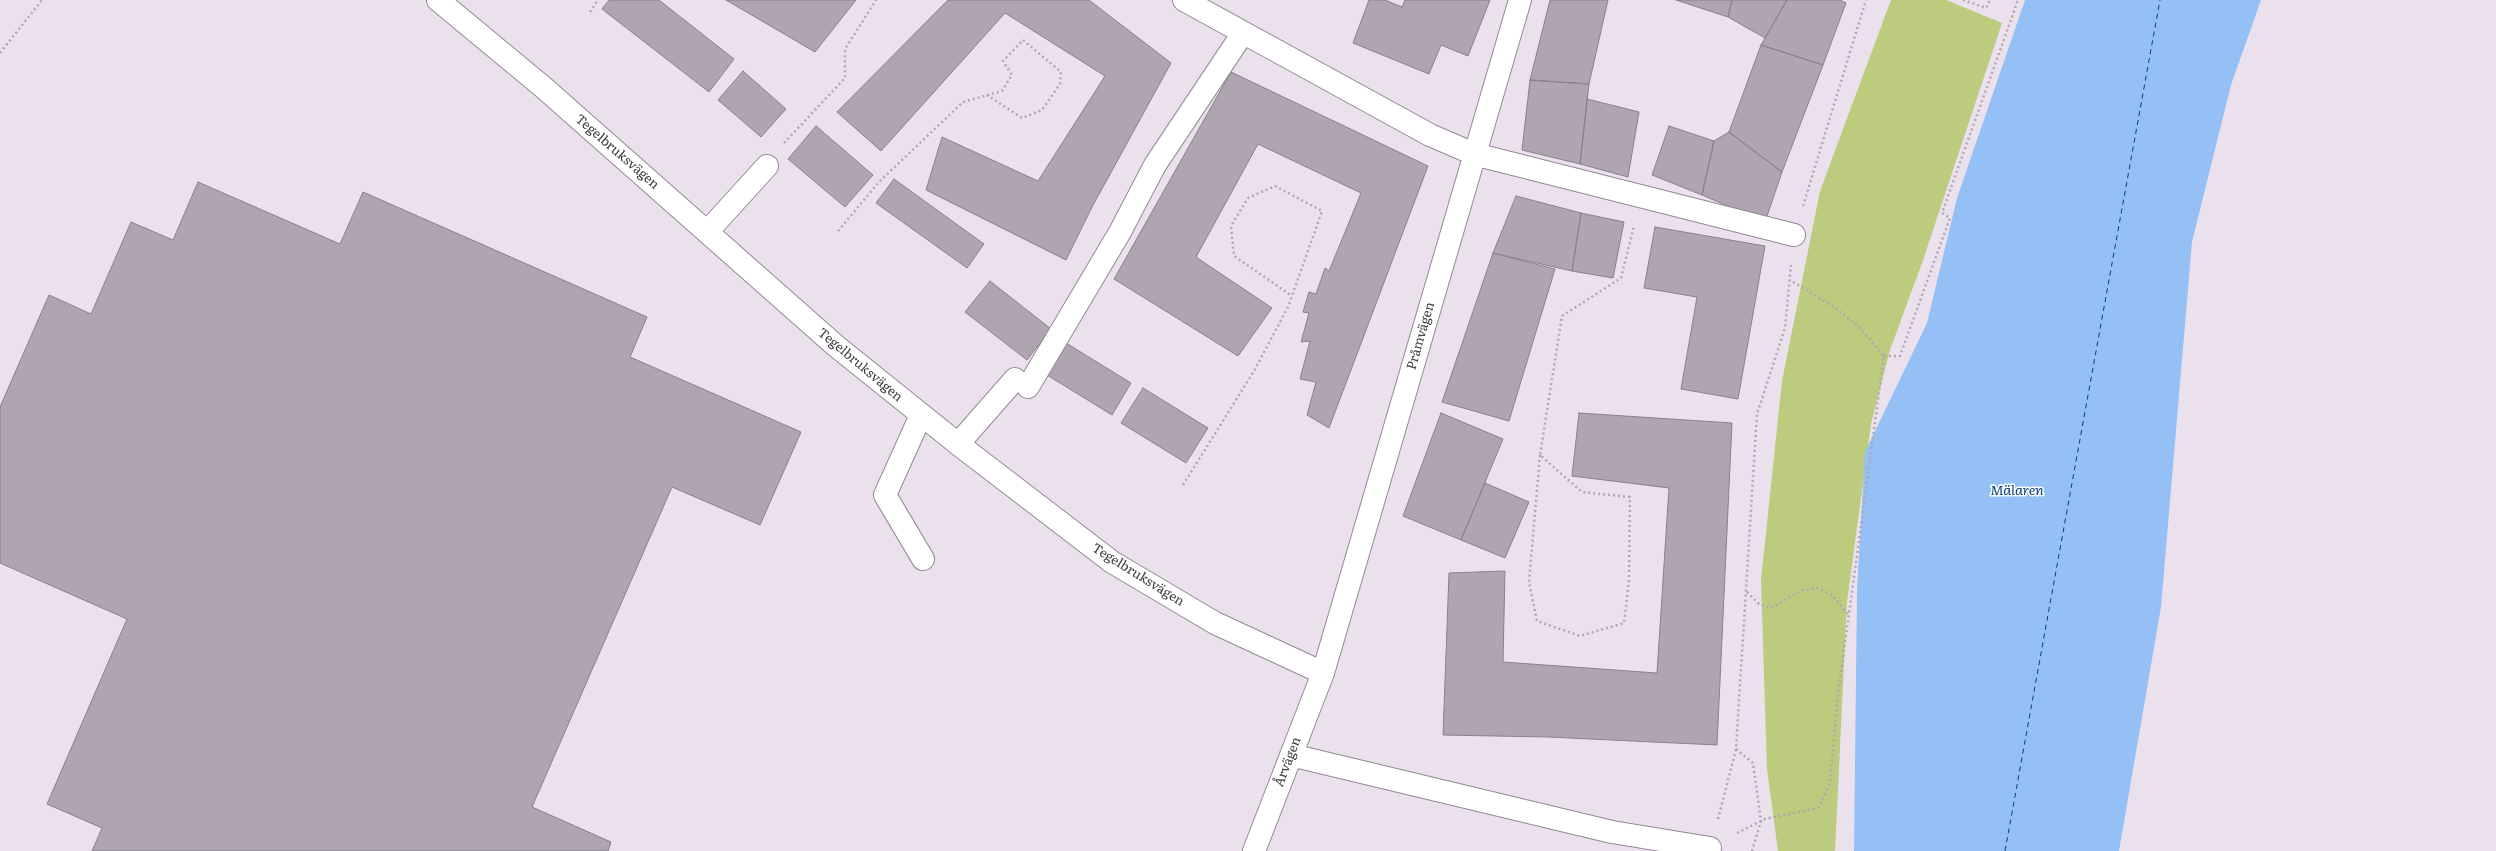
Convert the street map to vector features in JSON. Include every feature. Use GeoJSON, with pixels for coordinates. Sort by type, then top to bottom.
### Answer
{"type":"FeatureCollection","features":[{"type":"Feature","properties":{"kind":"street","name":"Tegelbruksvägen"},"geometry":{"type":"LineString","coordinates":[[438,0],[543,87],[836,346],[920,415],[1112,562],[1215,623],[1323,673]]}},
{"type":"Feature","properties":{"kind":"street"},"geometry":{"type":"LineString","coordinates":[[1184,0],[1430,135],[1474,154],[1794,235]]}},
{"type":"Feature","properties":{"kind":"street","name":"Pråmvägen"},"geometry":{"type":"LineString","coordinates":[[1323,673],[1520,0]]}},
{"type":"Feature","properties":{"kind":"street"},"geometry":{"type":"LineString","coordinates":[[958,444],[1021,383],[1120,232],[1155,165],[1243,33]]}},
{"type":"Feature","properties":{"kind":"street"},"geometry":{"type":"LineString","coordinates":[[707,232],[767,166]]}},
{"type":"Feature","properties":{"kind":"street"},"geometry":{"type":"LineString","coordinates":[[920,415],[885,495],[923,559]]}},
{"type":"Feature","properties":{"kind":"street","name":"Årvägen"},"geometry":{"type":"LineString","coordinates":[[1254,851],[1323,673]]}},
{"type":"Feature","properties":{"kind":"street"},"geometry":{"type":"LineString","coordinates":[[1291,755],[1612,832],[1710,848]]}},
{"type":"Feature","properties":{"kind":"path"},"geometry":{"type":"LineString","coordinates":[[0,53],[42,0]]}},
{"type":"Feature","properties":{"kind":"path"},"geometry":{"type":"LineString","coordinates":[[590,12],[598,0]]}},
{"type":"Feature","properties":{"kind":"path"},"geometry":{"type":"LineString","coordinates":[[767,166],[780,147],[844,78],[845,49],[876,0]]}},
{"type":"Feature","properties":{"kind":"path"},"geometry":{"type":"LineString","coordinates":[[1710,848],[1736,749],[1757,414],[1786,328],[1794,235],[1866,0]]}},
{"type":"Feature","properties":{"kind":"path"},"geometry":{"type":"LineString","coordinates":[[1964,0],[1986,8],[1990,0]]}},
{"type":"Feature","properties":{"kind":"path"},"geometry":{"type":"LineString","coordinates":[[1790,280],[1834,306],[1855,323],[1884,356],[1900,356],[1950,218],[1942,213],[2018,0]]}},
{"type":"Feature","properties":{"kind":"path"},"geometry":{"type":"LineString","coordinates":[[838,231],[879,182],[963,102],[987,95],[1002,91],[1012,75],[1004,60],[1023,40],[1061,72],[1060,84],[1042,110],[1022,118],[987,95]]}},
{"type":"Feature","properties":{"kind":"path"},"geometry":{"type":"LineString","coordinates":[[1183,485],[1254,371],[1292,296],[1322,211],[1275,186],[1248,198],[1231,226],[1234,256],[1292,296]]}},
{"type":"Feature","properties":{"kind":"path"},"geometry":{"type":"LineString","coordinates":[[1540,456],[1582,492],[1630,498],[1629,581],[1624,623],[1580,636],[1537,621],[1529,582],[1540,456],[1562,316],[1621,278],[1641,196]]}},
{"type":"Feature","properties":{"kind":"path"},"geometry":{"type":"LineString","coordinates":[[1710,848],[1761,821],[1818,808],[1830,784],[1837,702],[1884,356]]}},
{"type":"Feature","properties":{"kind":"path"},"geometry":{"type":"LineString","coordinates":[[1746,592],[1759,604],[1771,608],[1802,590],[1817,588],[1831,594],[1849,615]]}},
{"type":"Feature","properties":{"kind":"path"},"geometry":{"type":"LineString","coordinates":[[1736,749],[1753,763],[1761,821],[1752,851]]}},
{"type":"Feature","properties":{"kind":"green space"},"geometry":{"type":"Polygon","coordinates":[[[1891,0],[1946,0],[2002,23],[1922,263],[1890,350],[1871,424],[1847,602],[1835,851],[1778,851],[1767,769],[1761,580],[1782,381],[1820,191],[1891,0]]]}},
{"type":"Feature","properties":{"kind":"water","name":"Mälaren"},"geometry":{"type":"Polygon","coordinates":[[[2025,0],[2261,0],[2231,85],[2192,242],[2161,607],[2119,851],[1854,851],[1857,589],[1865,452],[1927,323],[1957,198],[2025,0]]]}},
{"type":"Feature","properties":{"kind":"building"},"geometry":{"type":"Polygon","coordinates":[[[609,0],[659,0],[734,59],[709,92],[602,9],[609,0]]]}},
{"type":"Feature","properties":{"kind":"building"},"geometry":{"type":"Polygon","coordinates":[[[726,0],[856,0],[815,52],[726,0]]]}},
{"type":"Feature","properties":{"kind":"building"},"geometry":{"type":"Polygon","coordinates":[[[948,0],[1089,0],[1171,63],[1092,207],[1066,260],[926,190],[942,137],[1038,181],[1105,76],[1005,13],[881,151],[837,112],[948,0]]]}},
{"type":"Feature","properties":{"kind":"building"},"geometry":{"type":"Polygon","coordinates":[[[1369,0],[1385,0],[1402,7],[1405,0],[1490,0],[1468,56],[1441,45],[1429,74],[1353,43],[1369,0]]]}},
{"type":"Feature","properties":{"kind":"building"},"geometry":{"type":"Polygon","coordinates":[[[1550,0],[1608,0],[1589,84],[1530,80],[1550,0]]]}},
{"type":"Feature","properties":{"kind":"building"},"geometry":{"type":"Polygon","coordinates":[[[1676,0],[1732,0],[1728,17],[1676,0]]]}},
{"type":"Feature","properties":{"kind":"building"},"geometry":{"type":"Polygon","coordinates":[[[1732,0],[1787,0],[1765,38],[1728,17],[1732,0]]]}},
{"type":"Feature","properties":{"kind":"building"},"geometry":{"type":"Polygon","coordinates":[[[1787,0],[1840,0],[1846,3],[1823,65],[1761,45],[1787,0]]]}},
{"type":"Feature","properties":{"kind":"building"},"geometry":{"type":"Polygon","coordinates":[[[1761,45],[1823,65],[1782,172],[1729,132],[1761,45]]]}},
{"type":"Feature","properties":{"kind":"building"},"geometry":{"type":"Polygon","coordinates":[[[743,71],[786,109],[761,137],[718,100],[743,71]]]}},
{"type":"Feature","properties":{"kind":"building"},"geometry":{"type":"Polygon","coordinates":[[[1231,72],[1428,166],[1329,428],[1307,415],[1316,382],[1300,379],[1310,341],[1301,342],[1309,313],[1303,312],[1309,292],[1316,294],[1325,268],[1329,271],[1361,193],[1258,144],[1196,257],[1272,308],[1238,356],[1114,279],[1231,72]]]}},
{"type":"Feature","properties":{"kind":"building"},"geometry":{"type":"Polygon","coordinates":[[[1530,80],[1589,84],[1580,164],[1522,150],[1530,80]]]}},
{"type":"Feature","properties":{"kind":"building"},"geometry":{"type":"Polygon","coordinates":[[[1587,99],[1639,112],[1628,177],[1580,164],[1587,99]]]}},
{"type":"Feature","properties":{"kind":"building"},"geometry":{"type":"Polygon","coordinates":[[[816,126],[873,175],[845,207],[788,159],[816,126]]]}},
{"type":"Feature","properties":{"kind":"building"},"geometry":{"type":"Polygon","coordinates":[[[1669,126],[1714,141],[1702,195],[1652,175],[1669,126]]]}},
{"type":"Feature","properties":{"kind":"building"},"geometry":{"type":"Polygon","coordinates":[[[1729,132],[1782,172],[1765,222],[1702,195],[1714,141],[1729,132]]]}},
{"type":"Feature","properties":{"kind":"building"},"geometry":{"type":"Polygon","coordinates":[[[894,179],[984,244],[967,268],[876,203],[894,179]]]}},
{"type":"Feature","properties":{"kind":"building"},"geometry":{"type":"Polygon","coordinates":[[[198,182],[340,244],[363,192],[647,317],[630,357],[801,432],[760,525],[672,487],[532,807],[611,842],[608,851],[92,851],[102,828],[47,804],[127,619],[0,563],[0,407],[49,295],[91,314],[131,222],[173,240],[198,182]]]}},
{"type":"Feature","properties":{"kind":"building"},"geometry":{"type":"Polygon","coordinates":[[[1516,196],[1581,213],[1572,271],[1493,253],[1516,196]]]}},
{"type":"Feature","properties":{"kind":"building"},"geometry":{"type":"Polygon","coordinates":[[[1581,213],[1624,222],[1613,278],[1572,271],[1581,213]]]}},
{"type":"Feature","properties":{"kind":"building"},"geometry":{"type":"Polygon","coordinates":[[[1655,227],[1765,246],[1738,399],[1681,389],[1697,297],[1644,288],[1655,227]]]}},
{"type":"Feature","properties":{"kind":"building"},"geometry":{"type":"Polygon","coordinates":[[[1493,253],[1555,269],[1509,421],[1442,402],[1493,253]]]}},
{"type":"Feature","properties":{"kind":"building"},"geometry":{"type":"Polygon","coordinates":[[[990,281],[1051,329],[1027,360],[965,312],[990,281]]]}},
{"type":"Feature","properties":{"kind":"building"},"geometry":{"type":"Polygon","coordinates":[[[1066,343],[1131,383],[1112,415],[1047,375],[1066,343]]]}},
{"type":"Feature","properties":{"kind":"building"},"geometry":{"type":"Polygon","coordinates":[[[1143,388],[1208,428],[1186,463],[1121,423],[1143,388]]]}},
{"type":"Feature","properties":{"kind":"building"},"geometry":{"type":"Polygon","coordinates":[[[1441,413],[1503,439],[1461,540],[1403,516],[1441,413]]]}},
{"type":"Feature","properties":{"kind":"building"},"geometry":{"type":"Polygon","coordinates":[[[1579,413],[1732,423],[1717,745],[1548,737],[1443,735],[1449,573],[1505,571],[1503,662],[1657,673],[1669,488],[1572,476],[1579,413]]]}},
{"type":"Feature","properties":{"kind":"building"},"geometry":{"type":"Polygon","coordinates":[[[1485,483],[1529,502],[1505,558],[1461,540],[1485,483]]]}},
{"type":"Feature","properties":{"kind":"ferry route"},"geometry":{"type":"LineString","coordinates":[[2005,851],[2160,0]]}}]}
